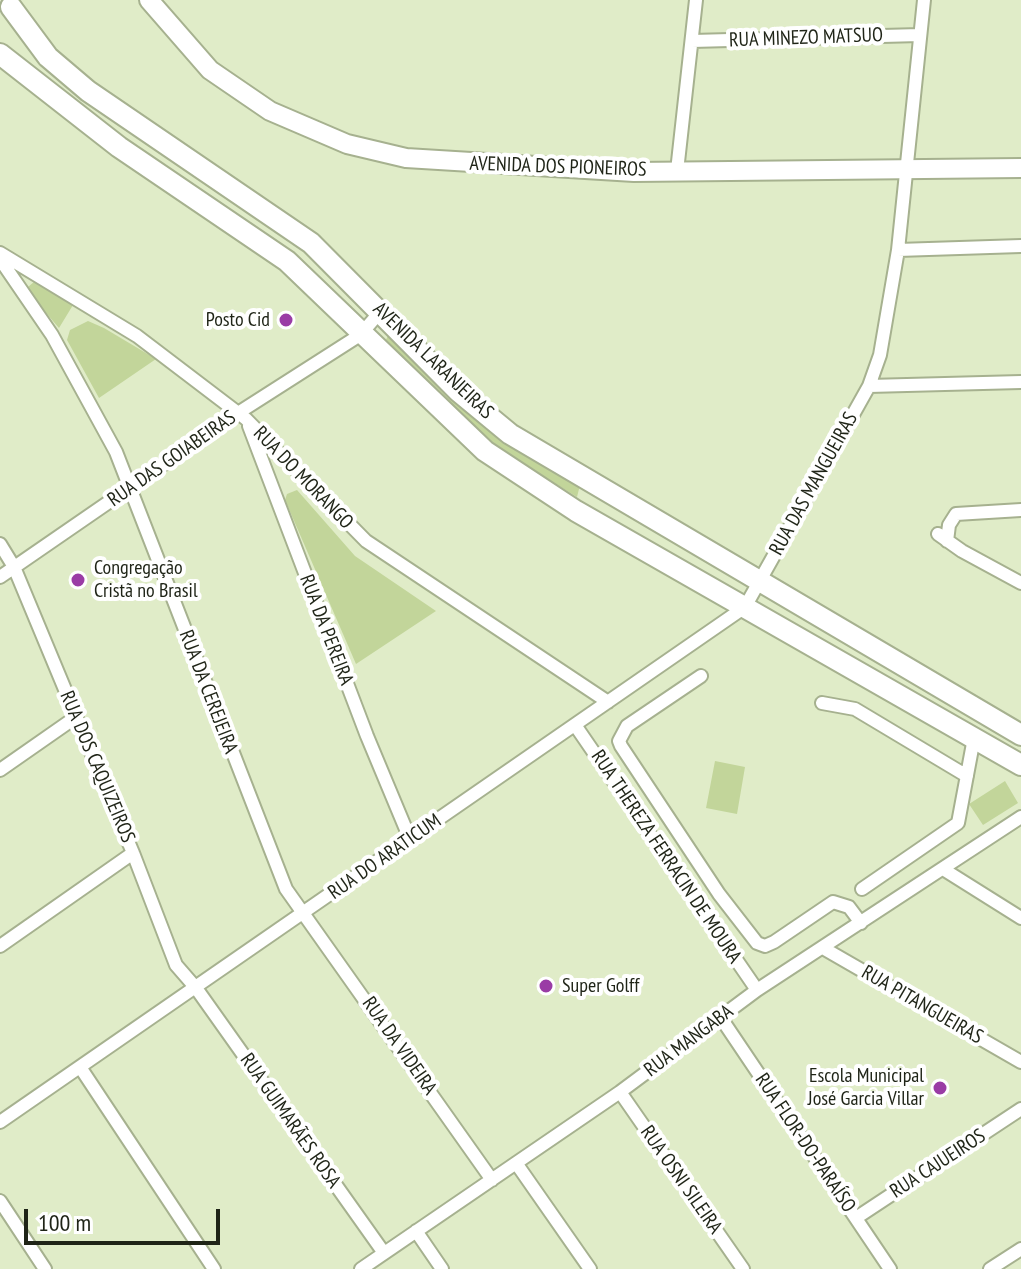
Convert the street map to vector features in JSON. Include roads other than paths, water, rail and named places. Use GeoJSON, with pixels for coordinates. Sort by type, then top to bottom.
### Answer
{"type":"FeatureCollection","features":[{"type":"Feature","properties":{"kind":"main road","name":"AVENIDA DOS PIONEIROS"},"geometry":{"type":"LineString","coordinates":[[149,0],[210,70],[270,111],[347,144],[406,158],[469,164],[677,171],[1021,168]]}},
{"type":"Feature","properties":{"kind":"main road","name":"AVENIDA LARANJEIRAS"},"geometry":{"type":"LineString","coordinates":[[11,6],[48,57],[88,91],[311,243],[458,391],[510,434],[1021,735]]}},
{"type":"Feature","properties":{"kind":"main road","name":"AVENIDA LARANJEIRAS"},"geometry":{"type":"LineString","coordinates":[[0,54],[119,147],[287,261],[360,335],[485,451],[576,511],[1021,765]]}},
{"type":"Feature","properties":{"kind":"street"},"geometry":{"type":"LineString","coordinates":[[677,171],[696,0]]}},
{"type":"Feature","properties":{"kind":"street","name":"RUA DAS MANGUEIRAS"},"geometry":{"type":"LineString","coordinates":[[759,583],[869,386],[880,355],[898,250],[924,0]]}},
{"type":"Feature","properties":{"kind":"street","name":"RUA MINEZO MATSUO"},"geometry":{"type":"LineString","coordinates":[[692,41],[920,35]]}},
{"type":"Feature","properties":{"kind":"street"},"geometry":{"type":"LineString","coordinates":[[898,250],[1021,246]]}},
{"type":"Feature","properties":{"kind":"street","name":"RUA DO MORANGO"},"geometry":{"type":"LineString","coordinates":[[0,253],[97,309],[242,416],[366,541],[608,702]]}},
{"type":"Feature","properties":{"kind":"street","name":"RUA DA CEREJEIRA"},"geometry":{"type":"LineString","coordinates":[[0,259],[52,335],[116,452],[264,836],[286,889],[305,913]]}},
{"type":"Feature","properties":{"kind":"street","name":"RUA DAS GOIABEIRAS"},"geometry":{"type":"LineString","coordinates":[[0,577],[360,335],[381,311]]}},
{"type":"Feature","properties":{"kind":"street"},"geometry":{"type":"LineString","coordinates":[[869,386],[1021,382]]}},
{"type":"Feature","properties":{"kind":"street","name":"RUA DA PEREIRA"},"geometry":{"type":"LineString","coordinates":[[242,416],[410,839]]}},
{"type":"Feature","properties":{"kind":"street"},"geometry":{"type":"LineString","coordinates":[[1021,510],[956,514],[943,537],[1021,583]]}},
{"type":"Feature","properties":{"kind":"street","name":"RUA DOS CAQUIZEIROS"},"geometry":{"type":"LineString","coordinates":[[0,544],[14,567],[133,853],[165,943],[176,965],[196,988]]}},
{"type":"Feature","properties":{"kind":"street","name":"RUA DO ARATICUM"},"geometry":{"type":"LineString","coordinates":[[0,1122],[745,607],[759,583]]}},
{"type":"Feature","properties":{"kind":"street"},"geometry":{"type":"LineString","coordinates":[[701,676],[627,726],[619,741],[621,746],[719,894],[757,943],[765,946],[774,942],[833,902],[849,907],[861,923]]}},
{"type":"Feature","properties":{"kind":"street"},"geometry":{"type":"LineString","coordinates":[[822,703],[855,709],[967,776]]}},
{"type":"Feature","properties":{"kind":"street"},"geometry":{"type":"LineString","coordinates":[[0,770],[76,717]]}},
{"type":"Feature","properties":{"kind":"street","name":"RUA THEREZA FERRACIN DE MOURA"},"geometry":{"type":"LineString","coordinates":[[575,725],[757,990]]}},
{"type":"Feature","properties":{"kind":"street"},"geometry":{"type":"LineString","coordinates":[[862,889],[958,823],[974,738]]}},
{"type":"Feature","properties":{"kind":"street","name":"RUA MANGABA"},"geometry":{"type":"LineString","coordinates":[[361,1269],[620,1092],[757,990],[1021,817]]}},
{"type":"Feature","properties":{"kind":"street"},"geometry":{"type":"LineString","coordinates":[[0,946],[133,853]]}},
{"type":"Feature","properties":{"kind":"street"},"geometry":{"type":"LineString","coordinates":[[943,869],[1021,918]]}},
{"type":"Feature","properties":{"kind":"street","name":"RUA DA VIDEIRA"},"geometry":{"type":"LineString","coordinates":[[305,913],[492,1180]]}},
{"type":"Feature","properties":{"kind":"street","name":"RUA PITANGUEIRAS"},"geometry":{"type":"LineString","coordinates":[[823,948],[1021,1062]]}},
{"type":"Feature","properties":{"kind":"street","name":"RUA GUIMARÃES ROSA"},"geometry":{"type":"LineString","coordinates":[[196,988],[384,1253]]}},
{"type":"Feature","properties":{"kind":"street","name":"RUA FLOR-DO-PARAÍSO"},"geometry":{"type":"LineString","coordinates":[[721,1018],[890,1269]]}},
{"type":"Feature","properties":{"kind":"street"},"geometry":{"type":"LineString","coordinates":[[80,1067],[214,1269]]}},
{"type":"Feature","properties":{"kind":"street","name":"RUA OSNI SILEIRA"},"geometry":{"type":"LineString","coordinates":[[620,1092],[743,1269]]}},
{"type":"Feature","properties":{"kind":"street","name":"RUA CAJUEIROS"},"geometry":{"type":"LineString","coordinates":[[856,1218],[1021,1109]]}},
{"type":"Feature","properties":{"kind":"street"},"geometry":{"type":"LineString","coordinates":[[516,1163],[590,1269]]}},
{"type":"Feature","properties":{"kind":"street"},"geometry":{"type":"LineString","coordinates":[[0,1201],[45,1269]]}},
{"type":"Feature","properties":{"kind":"street"},"geometry":{"type":"LineString","coordinates":[[416,1231],[442,1269]]}},
{"type":"Feature","properties":{"kind":"street"},"geometry":{"type":"LineString","coordinates":[[990,1269],[1021,1249]]}},
{"type":"Feature","properties":{"kind":"place","name":"Posto Cid"},"geometry":{"type":"Point","coordinates":[286,320]}},
{"type":"Feature","properties":{"kind":"place","name":"Congregação Cristã no Brasil"},"geometry":{"type":"Point","coordinates":[78,580]}},
{"type":"Feature","properties":{"kind":"place","name":"Super Golff"},"geometry":{"type":"Point","coordinates":[546,986]}},
{"type":"Feature","properties":{"kind":"place","name":"Escola Municipal José Garcia Villar"},"geometry":{"type":"Point","coordinates":[940,1088]}}]}
